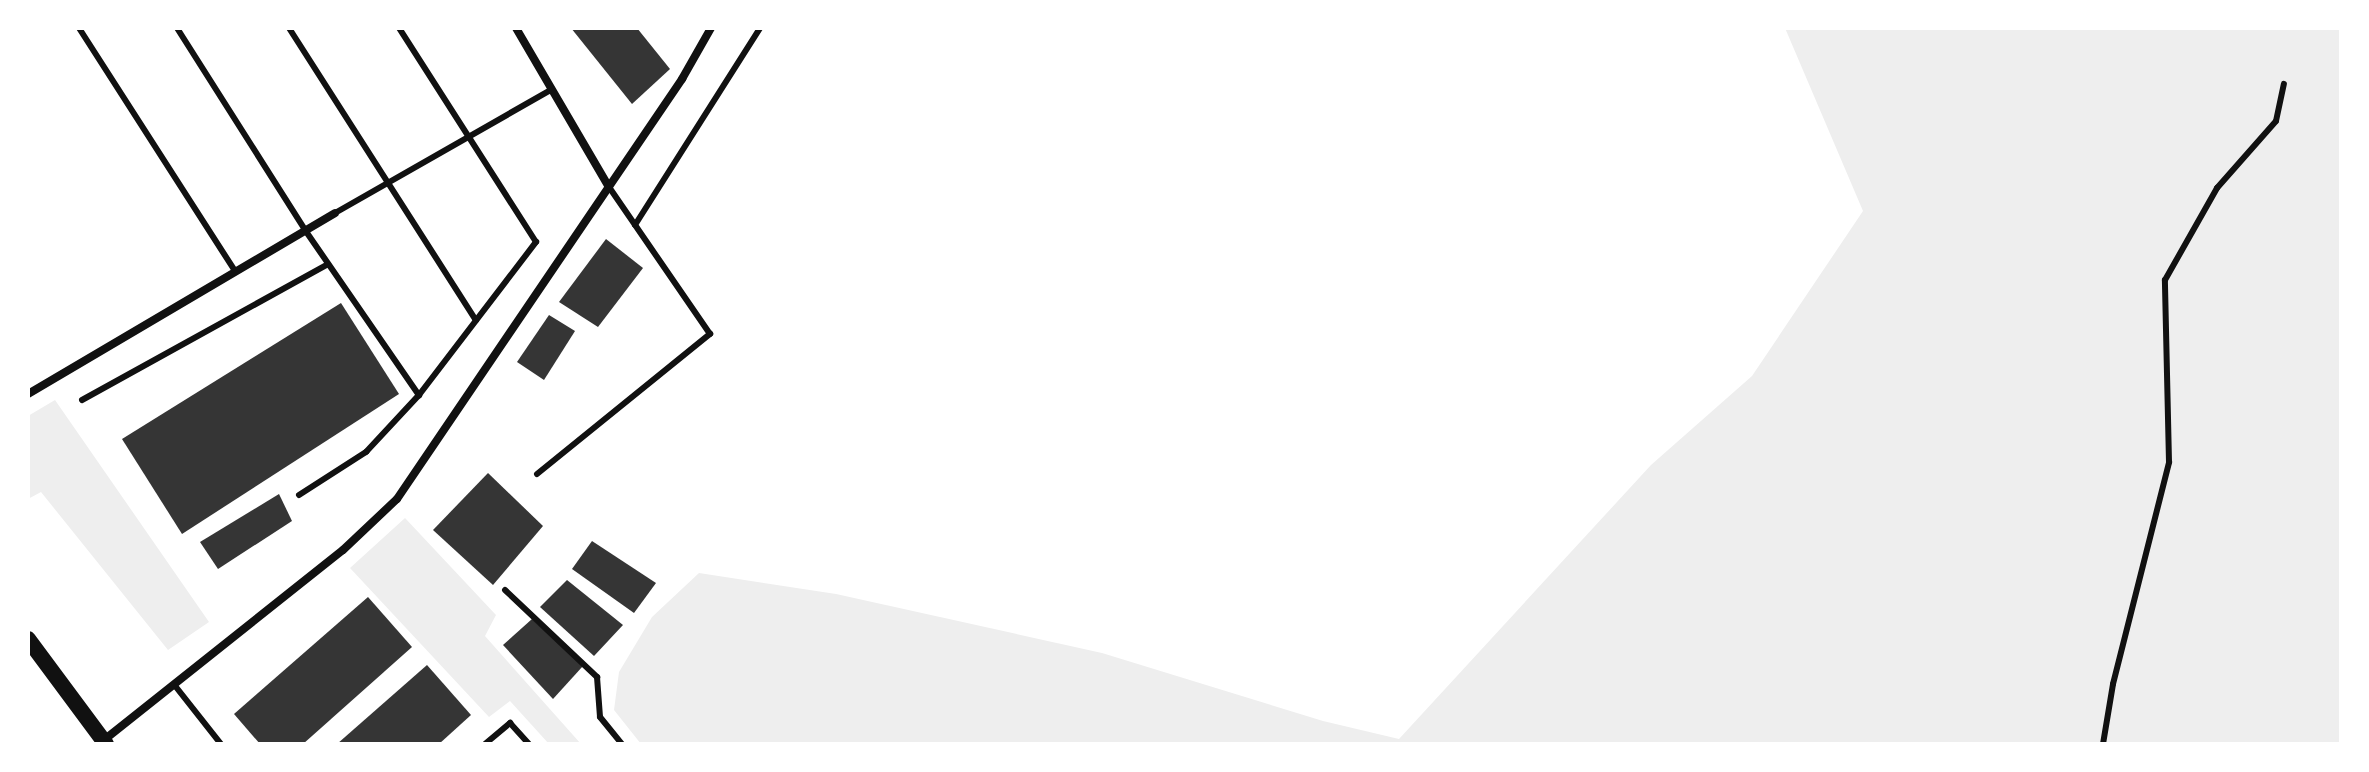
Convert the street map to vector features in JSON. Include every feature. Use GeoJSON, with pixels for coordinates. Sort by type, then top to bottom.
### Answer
{"type":"FeatureCollection","features":[{"type":"Feature","properties":{"kind":"main road"},"geometry":{"type":"LineString","coordinates":[[28,639],[104,742]]}},
{"type":"Feature","properties":{"kind":"street"},"geometry":{"type":"LineString","coordinates":[[516,28],[609,187]]}},
{"type":"Feature","properties":{"kind":"street"},"geometry":{"type":"LineString","coordinates":[[104,742],[343,550],[397,499],[609,187],[711,28]]}},
{"type":"Feature","properties":{"kind":"street"},"geometry":{"type":"LineString","coordinates":[[28,394],[335,213]]}},
{"type":"Feature","properties":{"kind":"lane"},"geometry":{"type":"LineString","coordinates":[[79,28],[235,271]]}},
{"type":"Feature","properties":{"kind":"lane"},"geometry":{"type":"LineString","coordinates":[[177,28],[305,230],[419,395]]}},
{"type":"Feature","properties":{"kind":"lane"},"geometry":{"type":"LineString","coordinates":[[289,28],[476,320]]}},
{"type":"Feature","properties":{"kind":"lane"},"geometry":{"type":"LineString","coordinates":[[299,495],[366,452],[419,395],[536,242],[399,28]]}},
{"type":"Feature","properties":{"kind":"lane"},"geometry":{"type":"LineString","coordinates":[[635,225],[760,28]]}},
{"type":"Feature","properties":{"kind":"lane"},"geometry":{"type":"LineString","coordinates":[[2103,744],[2113,684],[2169,462],[2165,280],[2217,188],[2276,121],[2284,84]]}},
{"type":"Feature","properties":{"kind":"lane"},"geometry":{"type":"LineString","coordinates":[[335,213],[552,89]]}},
{"type":"Feature","properties":{"kind":"lane"},"geometry":{"type":"LineString","coordinates":[[537,474],[710,334],[609,187]]}},
{"type":"Feature","properties":{"kind":"lane"},"geometry":{"type":"LineString","coordinates":[[82,400],[328,264]]}},
{"type":"Feature","properties":{"kind":"lane"},"geometry":{"type":"LineString","coordinates":[[505,590],[597,677],[600,717],[622,744]]}},
{"type":"Feature","properties":{"kind":"lane"},"geometry":{"type":"LineString","coordinates":[[176,687],[221,744]]}},
{"type":"Feature","properties":{"kind":"lane"},"geometry":{"type":"LineString","coordinates":[[485,744],[510,723],[529,744]]}},
{"type":"Feature","properties":{"kind":"shaded area"},"geometry":{"type":"Polygon","coordinates":[[[1785,28],[2341,28],[2341,744],[641,744],[614,710],[619,672],[652,617],[699,573],[836,594],[1102,653],[1323,721],[1399,739],[1651,465],[1752,376],[1863,211],[1785,28]]]}},
{"type":"Feature","properties":{"kind":"shaded area"},"geometry":{"type":"Polygon","coordinates":[[[55,400],[209,622],[168,650],[41,492],[28,499],[28,416],[55,400]]]}},
{"type":"Feature","properties":{"kind":"shaded area"},"geometry":{"type":"Polygon","coordinates":[[[405,518],[496,615],[485,636],[581,744],[549,744],[510,701],[489,717],[350,568],[405,518]]]}},
{"type":"Feature","properties":{"kind":"building"},"geometry":{"type":"Polygon","coordinates":[[[571,28],[637,28],[670,69],[632,104],[571,28]]]}},
{"type":"Feature","properties":{"kind":"building"},"geometry":{"type":"Polygon","coordinates":[[[606,239],[643,268],[598,327],[559,302],[606,239]]]}},
{"type":"Feature","properties":{"kind":"building"},"geometry":{"type":"Polygon","coordinates":[[[341,303],[399,394],[182,534],[122,439],[341,303]]]}},
{"type":"Feature","properties":{"kind":"building"},"geometry":{"type":"Polygon","coordinates":[[[549,315],[575,331],[544,380],[517,362],[549,315]]]}},
{"type":"Feature","properties":{"kind":"building"},"geometry":{"type":"Polygon","coordinates":[[[488,473],[543,526],[493,585],[433,530],[488,473]]]}},
{"type":"Feature","properties":{"kind":"building"},"geometry":{"type":"Polygon","coordinates":[[[279,494],[292,521],[218,569],[200,542],[279,494]]]}},
{"type":"Feature","properties":{"kind":"building"},"geometry":{"type":"Polygon","coordinates":[[[592,541],[656,583],[634,613],[572,569],[592,541]]]}},
{"type":"Feature","properties":{"kind":"building"},"geometry":{"type":"Polygon","coordinates":[[[567,580],[623,625],[594,656],[540,607],[567,580]]]}},
{"type":"Feature","properties":{"kind":"building"},"geometry":{"type":"Polygon","coordinates":[[[368,597],[412,647],[303,744],[260,744],[234,714],[368,597]]]}},
{"type":"Feature","properties":{"kind":"building"},"geometry":{"type":"Polygon","coordinates":[[[532,619],[583,666],[553,699],[503,645],[532,619]]]}},
{"type":"Feature","properties":{"kind":"building"},"geometry":{"type":"Polygon","coordinates":[[[427,665],[471,715],[439,744],[337,744],[427,665]]]}}]}
